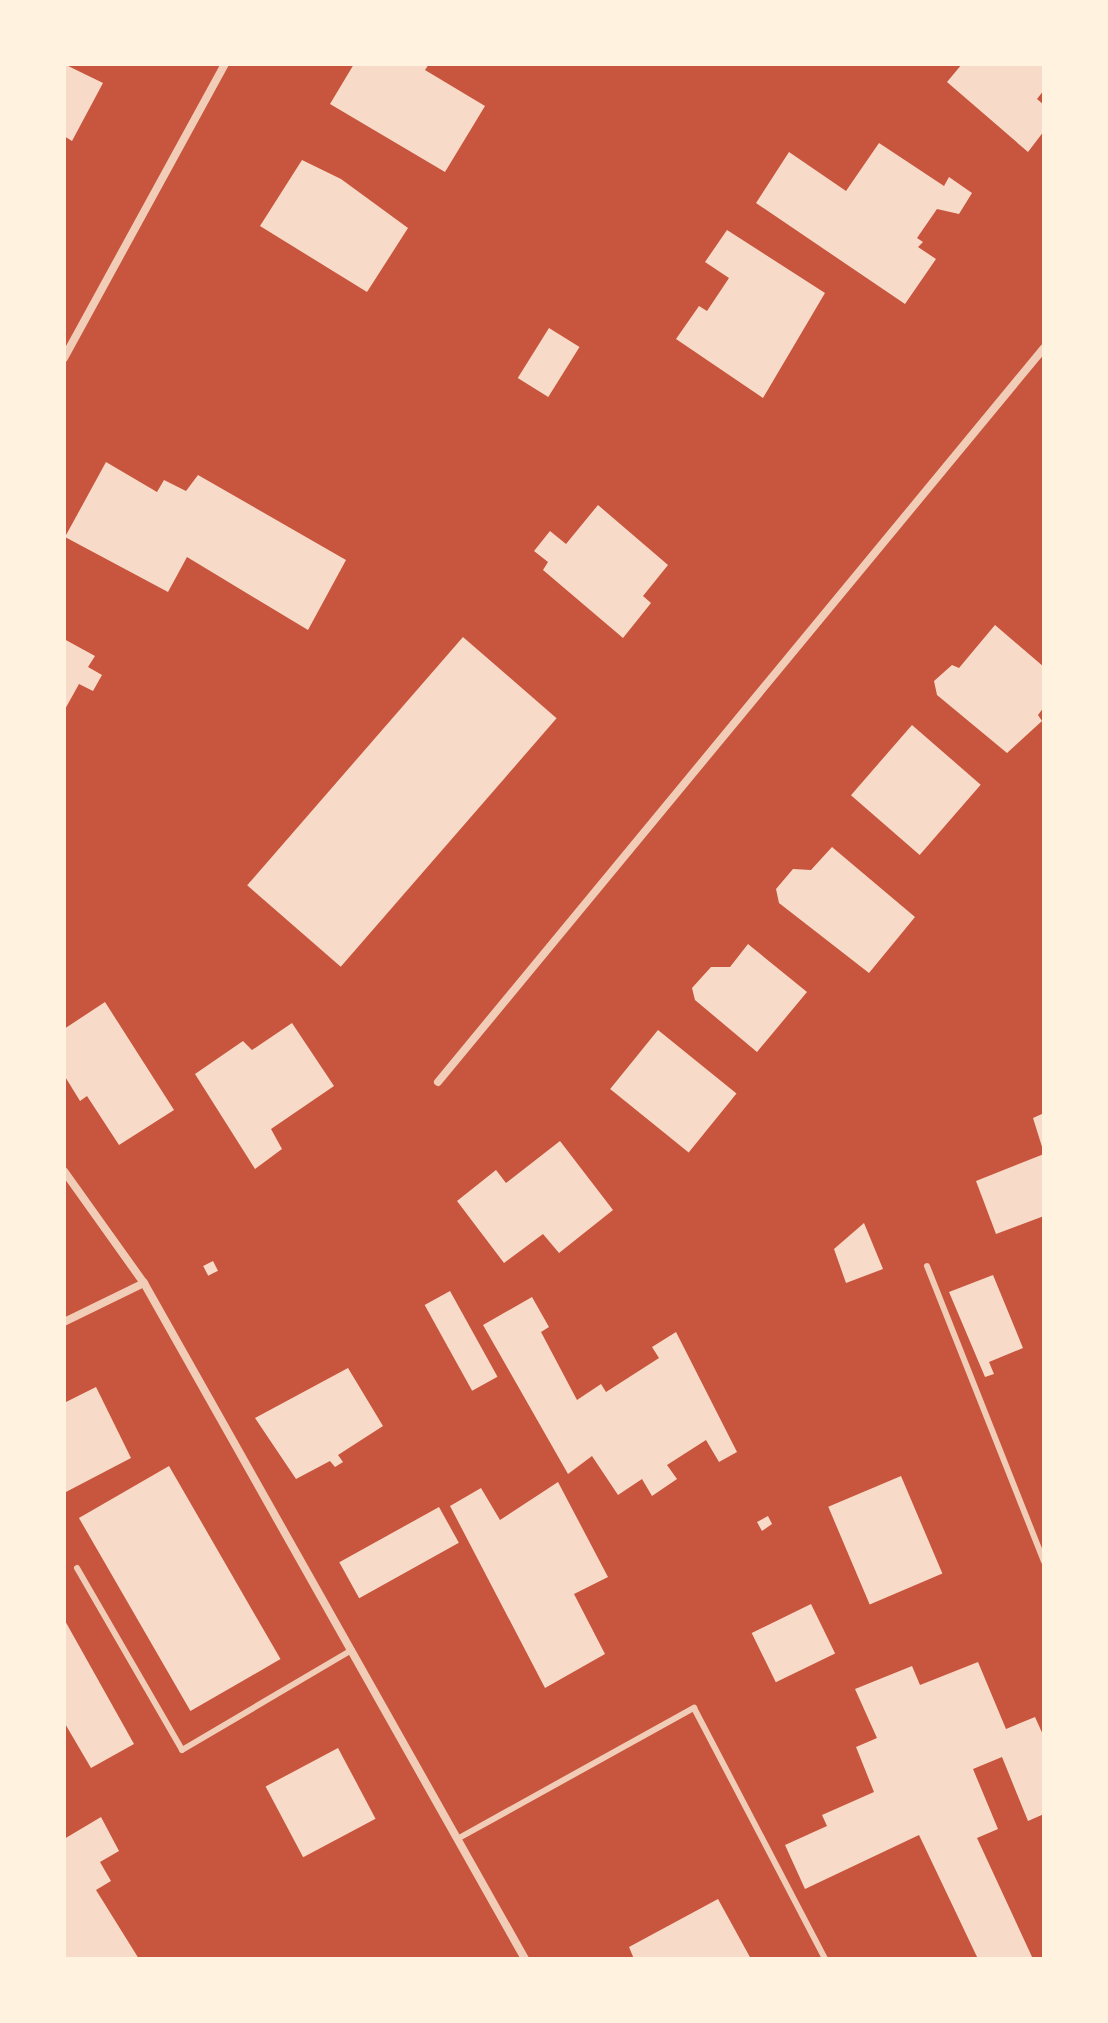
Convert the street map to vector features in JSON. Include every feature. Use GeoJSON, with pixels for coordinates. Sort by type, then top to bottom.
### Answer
{"type":"FeatureCollection","features":[{"type":"Feature","properties":{"kind":"street"},"geometry":{"type":"LineString","coordinates":[[64,358],[225,64]]}},
{"type":"Feature","properties":{"kind":"street"},"geometry":{"type":"LineString","coordinates":[[438,1082],[1044,348]]}},
{"type":"Feature","properties":{"kind":"street"},"geometry":{"type":"LineString","coordinates":[[64,1171],[144,1283],[525,1959]]}},
{"type":"Feature","properties":{"kind":"street"},"geometry":{"type":"LineString","coordinates":[[64,1322],[144,1283]]}},
{"type":"Feature","properties":{"kind":"lane"},"geometry":{"type":"LineString","coordinates":[[927,1266],[1044,1562]]}},
{"type":"Feature","properties":{"kind":"lane"},"geometry":{"type":"LineString","coordinates":[[77,1568],[182,1750],[352,1650]]}},
{"type":"Feature","properties":{"kind":"lane"},"geometry":{"type":"LineString","coordinates":[[459,1838],[694,1708],[825,1959]]}},
{"type":"Feature","properties":{"kind":"building"},"geometry":{"type":"Polygon","coordinates":[[[64,64],[103,83],[72,141],[64,136],[64,64]]]}},
{"type":"Feature","properties":{"kind":"building"},"geometry":{"type":"Polygon","coordinates":[[[354,64],[429,64],[425,70],[485,106],[445,172],[330,104],[354,64]]]}},
{"type":"Feature","properties":{"kind":"building"},"geometry":{"type":"Polygon","coordinates":[[[962,64],[1044,64],[1044,90],[1037,99],[1044,105],[1044,131],[1028,152],[947,82],[962,64]]]}},
{"type":"Feature","properties":{"kind":"building"},"geometry":{"type":"Polygon","coordinates":[[[879,143],[944,186],[949,177],[972,193],[959,214],[937,209],[917,238],[923,242],[918,247],[936,259],[905,304],[756,203],[789,152],[846,191],[879,143]]]}},
{"type":"Feature","properties":{"kind":"building"},"geometry":{"type":"Polygon","coordinates":[[[302,160],[341,179],[408,228],[367,292],[260,226],[302,160]]]}},
{"type":"Feature","properties":{"kind":"building"},"geometry":{"type":"Polygon","coordinates":[[[727,230],[825,293],[763,398],[676,339],[699,306],[707,311],[729,278],[705,262],[727,230]]]}},
{"type":"Feature","properties":{"kind":"building"},"geometry":{"type":"Polygon","coordinates":[[[549,328],[580,347],[548,397],[518,378],[549,328]]]}},
{"type":"Feature","properties":{"kind":"building"},"geometry":{"type":"Polygon","coordinates":[[[106,462],[157,492],[164,480],[186,491],[198,475],[346,560],[308,630],[187,557],[168,592],[65,537],[106,462]]]}},
{"type":"Feature","properties":{"kind":"building"},"geometry":{"type":"Polygon","coordinates":[[[598,505],[668,565],[643,596],[651,603],[623,638],[543,570],[548,562],[534,551],[550,531],[566,544],[598,505]]]}},
{"type":"Feature","properties":{"kind":"building"},"geometry":{"type":"Polygon","coordinates":[[[995,625],[1044,667],[1044,707],[1038,715],[1042,721],[1007,753],[937,695],[934,681],[952,665],[959,668],[995,625]]]}},
{"type":"Feature","properties":{"kind":"building"},"geometry":{"type":"Polygon","coordinates":[[[463,637],[557,718],[341,967],[247,885],[463,637]]]}},
{"type":"Feature","properties":{"kind":"building"},"geometry":{"type":"Polygon","coordinates":[[[64,639],[95,656],[88,667],[102,675],[93,691],[79,684],[64,711],[64,639]]]}},
{"type":"Feature","properties":{"kind":"building"},"geometry":{"type":"Polygon","coordinates":[[[912,725],[981,785],[920,855],[851,795],[912,725]]]}},
{"type":"Feature","properties":{"kind":"building"},"geometry":{"type":"Polygon","coordinates":[[[832,847],[915,917],[869,973],[779,903],[776,889],[793,869],[811,870],[832,847]]]}},
{"type":"Feature","properties":{"kind":"building"},"geometry":{"type":"Polygon","coordinates":[[[748,944],[807,992],[757,1052],[695,1000],[692,988],[711,967],[730,967],[748,944]]]}},
{"type":"Feature","properties":{"kind":"building"},"geometry":{"type":"Polygon","coordinates":[[[105,1002],[174,1110],[119,1145],[87,1096],[80,1101],[64,1075],[64,1029],[105,1002]]]}},
{"type":"Feature","properties":{"kind":"building"},"geometry":{"type":"Polygon","coordinates":[[[292,1023],[334,1086],[271,1129],[282,1149],[255,1169],[195,1074],[243,1041],[252,1050],[292,1023]]]}},
{"type":"Feature","properties":{"kind":"building"},"geometry":{"type":"Polygon","coordinates":[[[658,1030],[736,1094],[689,1153],[610,1089],[658,1030]]]}},
{"type":"Feature","properties":{"kind":"building"},"geometry":{"type":"Polygon","coordinates":[[[1044,1113],[1044,1150],[1043,1150],[1033,1118],[1044,1113]]]}},
{"type":"Feature","properties":{"kind":"building"},"geometry":{"type":"Polygon","coordinates":[[[560,1141],[613,1210],[559,1253],[543,1234],[504,1263],[457,1201],[496,1170],[506,1183],[560,1141]]]}},
{"type":"Feature","properties":{"kind":"building"},"geometry":{"type":"Polygon","coordinates":[[[1044,1154],[1044,1216],[996,1234],[976,1181],[1044,1154]]]}},
{"type":"Feature","properties":{"kind":"building"},"geometry":{"type":"Polygon","coordinates":[[[864,1223],[883,1269],[846,1283],[834,1249],[864,1223]]]}},
{"type":"Feature","properties":{"kind":"building"},"geometry":{"type":"Polygon","coordinates":[[[213,1261],[218,1271],[208,1276],[203,1266],[213,1261]]]}},
{"type":"Feature","properties":{"kind":"building"},"geometry":{"type":"Polygon","coordinates":[[[993,1275],[1023,1348],[989,1362],[994,1374],[985,1377],[949,1292],[993,1275]]]}},
{"type":"Feature","properties":{"kind":"building"},"geometry":{"type":"Polygon","coordinates":[[[450,1291],[498,1377],[472,1391],[425,1305],[450,1291]]]}},
{"type":"Feature","properties":{"kind":"building"},"geometry":{"type":"Polygon","coordinates":[[[532,1297],[549,1327],[541,1332],[577,1400],[601,1384],[606,1392],[659,1358],[652,1347],[676,1332],[737,1452],[719,1462],[706,1440],[667,1465],[677,1479],[652,1496],[642,1479],[618,1495],[592,1456],[568,1474],[483,1325],[532,1297]]]}},
{"type":"Feature","properties":{"kind":"building"},"geometry":{"type":"Polygon","coordinates":[[[348,1368],[383,1426],[338,1455],[343,1462],[335,1467],[330,1461],[296,1479],[255,1418],[348,1368]]]}},
{"type":"Feature","properties":{"kind":"building"},"geometry":{"type":"Polygon","coordinates":[[[96,1387],[131,1458],[64,1493],[64,1403],[96,1387]]]}},
{"type":"Feature","properties":{"kind":"building"},"geometry":{"type":"Polygon","coordinates":[[[169,1466],[280,1659],[190,1711],[79,1518],[169,1466]]]}},
{"type":"Feature","properties":{"kind":"building"},"geometry":{"type":"Polygon","coordinates":[[[901,1476],[942,1574],[870,1604],[828,1507],[901,1476]]]}},
{"type":"Feature","properties":{"kind":"building"},"geometry":{"type":"Polygon","coordinates":[[[558,1482],[608,1577],[574,1594],[605,1654],[545,1688],[450,1506],[481,1488],[500,1520],[558,1482]]]}},
{"type":"Feature","properties":{"kind":"building"},"geometry":{"type":"Polygon","coordinates":[[[439,1507],[459,1543],[359,1598],[339,1562],[439,1507]]]}},
{"type":"Feature","properties":{"kind":"building"},"geometry":{"type":"Polygon","coordinates":[[[768,1516],[772,1524],[762,1531],[757,1522],[768,1516]]]}},
{"type":"Feature","properties":{"kind":"building"},"geometry":{"type":"Polygon","coordinates":[[[811,1604],[835,1653],[776,1682],[752,1633],[811,1604]]]}},
{"type":"Feature","properties":{"kind":"building"},"geometry":{"type":"Polygon","coordinates":[[[64,1619],[134,1744],[91,1768],[64,1722],[64,1619]]]}},
{"type":"Feature","properties":{"kind":"building"},"geometry":{"type":"Polygon","coordinates":[[[978,1662],[1006,1729],[1035,1717],[1044,1737],[1044,1814],[1028,1821],[1002,1757],[973,1769],[998,1829],[977,1838],[1033,1959],[978,1959],[919,1835],[805,1889],[785,1845],[827,1826],[822,1815],[874,1792],[856,1747],[877,1738],[855,1689],[912,1666],[920,1685],[978,1662]]]}},
{"type":"Feature","properties":{"kind":"building"},"geometry":{"type":"Polygon","coordinates":[[[338,1748],[376,1819],[303,1857],[266,1786],[338,1748]]]}},
{"type":"Feature","properties":{"kind":"building"},"geometry":{"type":"Polygon","coordinates":[[[101,1817],[119,1851],[100,1862],[111,1881],[96,1890],[139,1959],[64,1959],[64,1839],[101,1817]]]}},
{"type":"Feature","properties":{"kind":"building"},"geometry":{"type":"Polygon","coordinates":[[[718,1899],[751,1959],[634,1959],[629,1947],[718,1899]]]}}]}
